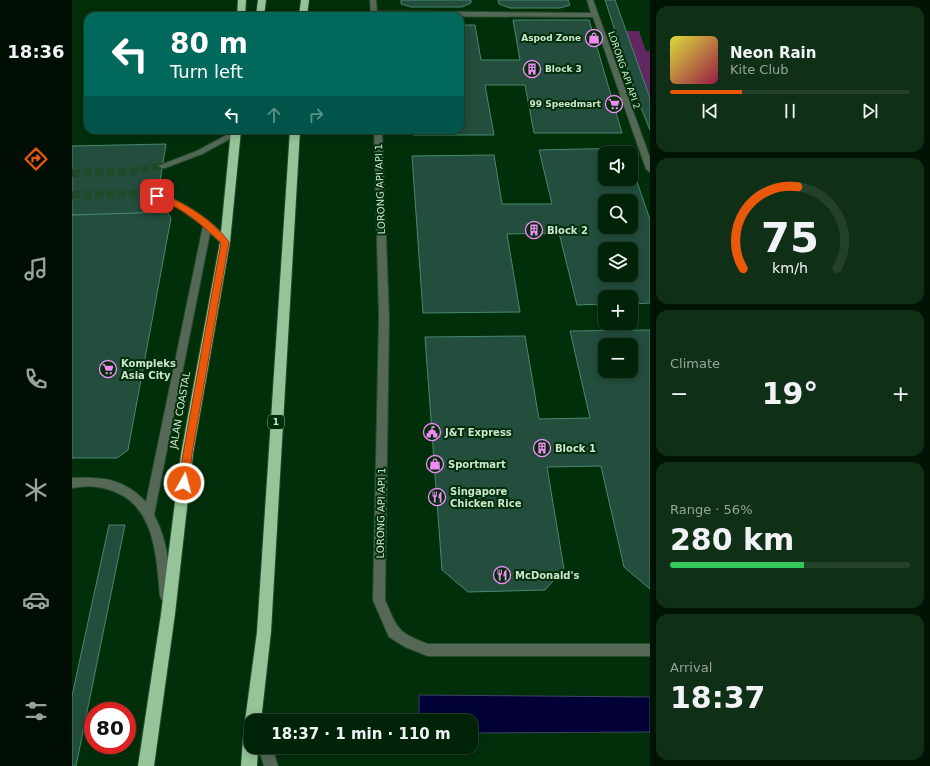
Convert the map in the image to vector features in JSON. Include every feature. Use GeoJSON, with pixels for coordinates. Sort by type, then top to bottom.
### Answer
{"type":"FeatureCollection","features":[{"type":"Feature","properties":{"kind":"highway"},"geometry":{"type":"LineString","coordinates":[[241,12],[242,0]]}},
{"type":"Feature","properties":{"kind":"highway"},"geometry":{"type":"LineString","coordinates":[[260,12],[262,0]]}},
{"type":"Feature","properties":{"kind":"highway"},"geometry":{"type":"LineString","coordinates":[[304,12],[305,0]]}},
{"type":"Feature","properties":{"kind":"highway","name":"JALAN COASTAL"},"geometry":{"type":"LineString","coordinates":[[146,766],[168,614],[188,454],[225,242],[235,134]]}},
{"type":"Feature","properties":{"kind":"highway","name":"1"},"geometry":{"type":"LineString","coordinates":[[255,714],[264,632],[295,134]]}},
{"type":"Feature","properties":{"kind":"highway"},"geometry":{"type":"LineString","coordinates":[[248,766],[249,754]]}},
{"type":"Feature","properties":{"kind":"street"},"geometry":{"type":"LineString","coordinates":[[373,0],[374,12]]}},
{"type":"Feature","properties":{"kind":"street","name":"LORONG API API 2"},"geometry":{"type":"LineString","coordinates":[[590,0],[650,169]]}},
{"type":"Feature","properties":{"kind":"street"},"geometry":{"type":"LineString","coordinates":[[464,15],[596,17]]}},
{"type":"Feature","properties":{"kind":"street"},"geometry":{"type":"LineString","coordinates":[[464,18],[596,17]]}},
{"type":"Feature","properties":{"kind":"street"},"geometry":{"type":"LineString","coordinates":[[162,166],[206,151],[232,134]]}},
{"type":"Feature","properties":{"kind":"street","name":"LORONG API API 1"},"geometry":{"type":"LineString","coordinates":[[378,134],[384,317],[379,600],[393,633],[409,643],[428,650],[650,650]]}},
{"type":"Feature","properties":{"kind":"street"},"geometry":{"type":"LineString","coordinates":[[157,196],[178,204],[207,225],[225,242]]}},
{"type":"Feature","properties":{"kind":"street"},"geometry":{"type":"LineString","coordinates":[[149,515],[207,225]]}},
{"type":"Feature","properties":{"kind":"street"},"geometry":{"type":"LineString","coordinates":[[72,483],[97,482],[126,490],[145,507],[154,524],[161,548],[168,614]]}},
{"type":"Feature","properties":{"kind":"street"},"geometry":{"type":"LineString","coordinates":[[267,754],[271,766]]}},
{"type":"Feature","properties":{"kind":"shaded area"},"geometry":{"type":"Polygon","coordinates":[[[626,31],[639,31],[646,51],[650,51],[650,98],[626,31]]]}},
{"type":"Feature","properties":{"kind":"shaded area"},"geometry":{"type":"Polygon","coordinates":[[[419,695],[650,697],[650,732],[478,733],[478,714],[419,714],[419,695]]]}},
{"type":"Feature","properties":{"kind":"building"},"geometry":{"type":"Polygon","coordinates":[[[401,0],[471,0],[471,3],[462,7],[411,7],[401,4],[401,0]]]}},
{"type":"Feature","properties":{"kind":"building"},"geometry":{"type":"Polygon","coordinates":[[[498,0],[568,0],[570,5],[560,8],[510,8],[499,4],[498,0]]]}},
{"type":"Feature","properties":{"kind":"building"},"geometry":{"type":"Polygon","coordinates":[[[605,0],[615,0],[650,98],[650,130],[637,98],[605,0]]]}},
{"type":"Feature","properties":{"kind":"building","name":"Block 3"},"geometry":{"type":"Polygon","coordinates":[[[513,20],[589,20],[622,133],[534,133],[525,85],[485,85],[494,135],[413,135],[464,134],[464,25],[475,25],[481,60],[520,60],[513,20]]]}},
{"type":"Feature","properties":{"kind":"building"},"geometry":{"type":"Polygon","coordinates":[[[166,144],[155,213],[72,215],[72,146],[166,144]]]}},
{"type":"Feature","properties":{"kind":"building","name":"Block 2"},"geometry":{"type":"Polygon","coordinates":[[[598,149],[598,186],[638,186],[638,185],[650,220],[650,303],[638,304],[638,290],[598,290],[598,304],[577,305],[559,233],[507,234],[520,312],[423,313],[412,156],[494,155],[502,204],[552,204],[539,150],[598,149]]]}},
{"type":"Feature","properties":{"kind":"building","name":"Kompleks Asia City"},"geometry":{"type":"Polygon","coordinates":[[[167,212],[171,218],[128,450],[117,458],[72,458],[72,215],[167,212]]]}},
{"type":"Feature","properties":{"kind":"building","name":"Block 1"},"geometry":{"type":"Polygon","coordinates":[[[650,330],[650,589],[624,567],[601,466],[547,467],[564,569],[545,590],[468,592],[442,570],[425,337],[525,336],[539,419],[590,418],[570,331],[650,330]]]}},
{"type":"Feature","properties":{"kind":"building"},"geometry":{"type":"Polygon","coordinates":[[[109,525],[125,525],[89,702],[84,702],[84,727],[76,766],[72,766],[72,696],[109,525]]]}},
{"type":"Feature","properties":{"kind":"tunnel"},"geometry":{"type":"LineString","coordinates":[[72,173],[129,172],[162,166]]}},
{"type":"Feature","properties":{"kind":"tunnel"},"geometry":{"type":"LineString","coordinates":[[72,195],[150,194],[157,196],[154,195]]}},
{"type":"Feature","properties":{"kind":"place","name":"Aspod Zone"},"geometry":{"type":"Point","coordinates":[594,38]}},
{"type":"Feature","properties":{"kind":"place","name":"Block 3"},"geometry":{"type":"Point","coordinates":[532,69]}},
{"type":"Feature","properties":{"kind":"place","name":"99 Speedmart"},"geometry":{"type":"Point","coordinates":[614,104]}},
{"type":"Feature","properties":{"kind":"place","name":"Block 2"},"geometry":{"type":"Point","coordinates":[534,230]}},
{"type":"Feature","properties":{"kind":"place","name":"Kompleks Asia City"},"geometry":{"type":"Point","coordinates":[108,369]}},
{"type":"Feature","properties":{"kind":"place","name":"J&T Express"},"geometry":{"type":"Point","coordinates":[432,432]}},
{"type":"Feature","properties":{"kind":"place","name":"Block 1"},"geometry":{"type":"Point","coordinates":[542,448]}},
{"type":"Feature","properties":{"kind":"place","name":"Sportmart"},"geometry":{"type":"Point","coordinates":[435,464]}},
{"type":"Feature","properties":{"kind":"place","name":"Singapore Chicken Rice"},"geometry":{"type":"Point","coordinates":[437,497]}},
{"type":"Feature","properties":{"kind":"place","name":"McDonald's"},"geometry":{"type":"Point","coordinates":[502,575]}},
{"type":"Feature","properties":{"kind":"route"},"geometry":{"type":"LineString","coordinates":[[157,196],[166,198],[178,204],[199,218],[225,242],[184,483]]}}]}
